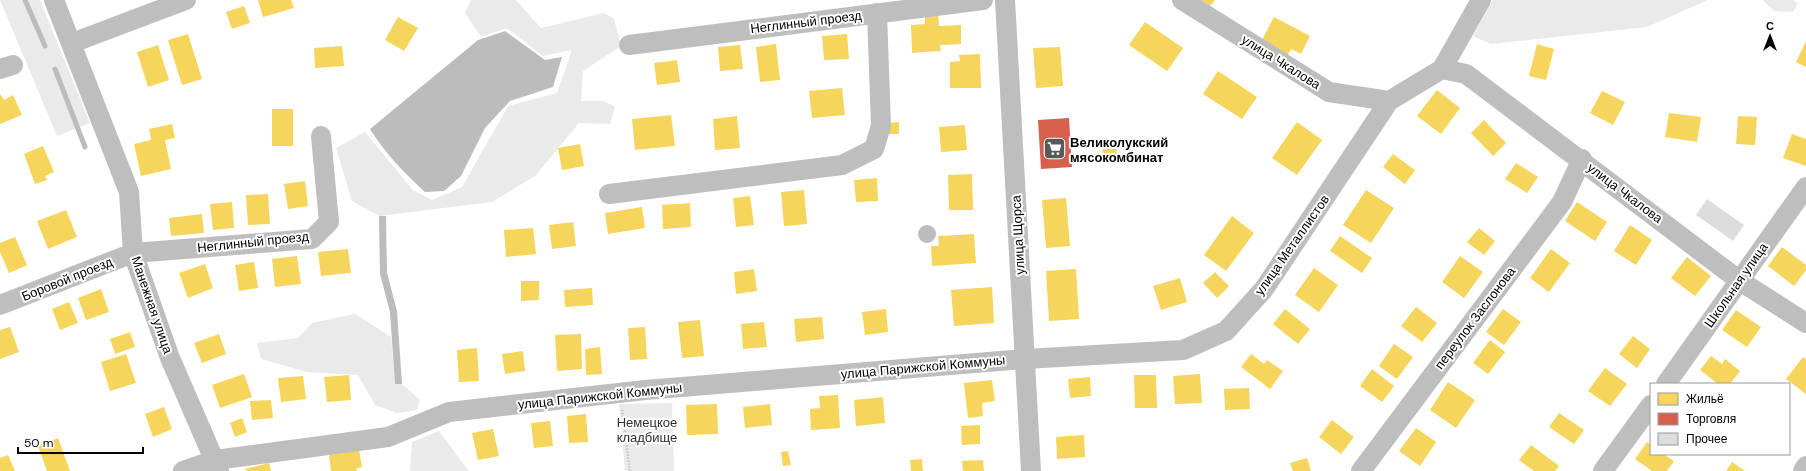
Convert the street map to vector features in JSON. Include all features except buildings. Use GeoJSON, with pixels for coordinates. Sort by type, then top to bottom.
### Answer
{"type":"FeatureCollection","features":[{"type":"Feature","properties":{"kind":"street","name":"Манежная улица"},"geometry":{"type":"LineString","coordinates":[[54,0],[129,192],[133,253],[170,358],[217,466]]}},
{"type":"Feature","properties":{"kind":"street"},"geometry":{"type":"LineString","coordinates":[[72,43],[186,0]]}},
{"type":"Feature","properties":{"kind":"street","name":"Неглинный проезд"},"geometry":{"type":"LineString","coordinates":[[629,45],[984,0]]}},
{"type":"Feature","properties":{"kind":"street","name":"улица Щорса"},"geometry":{"type":"LineString","coordinates":[[1005,0],[1030,471]]}},
{"type":"Feature","properties":{"kind":"street","name":"улица Чкалова"},"geometry":{"type":"LineString","coordinates":[[1182,0],[1329,92],[1389,101]]}},
{"type":"Feature","properties":{"kind":"street","name":"улица Металлистов"},"geometry":{"type":"LineString","coordinates":[[1025,359],[1183,350],[1226,331],[1264,289],[1389,101],[1442,69],[1482,0]]}},
{"type":"Feature","properties":{"kind":"street"},"geometry":{"type":"LineString","coordinates":[[609,194],[842,165],[874,149],[881,126],[877,13]]}},
{"type":"Feature","properties":{"kind":"street","name":"улица Чкалова"},"geometry":{"type":"LineString","coordinates":[[1442,69],[1466,74],[1582,160],[1740,281],[1806,323]]}},
{"type":"Feature","properties":{"kind":"street","name":"Неглинный проезд"},"geometry":{"type":"LineString","coordinates":[[133,253],[312,239],[329,222],[321,136]]}},
{"type":"Feature","properties":{"kind":"street","name":"переулок Заслонова"},"geometry":{"type":"LineString","coordinates":[[1361,471],[1562,202],[1582,160]]}},
{"type":"Feature","properties":{"kind":"street","name":"Школьная улица"},"geometry":{"type":"LineString","coordinates":[[1667,383],[1806,187]]}},
{"type":"Feature","properties":{"kind":"street","name":"Боровой проезд"},"geometry":{"type":"LineString","coordinates":[[0,306],[133,253]]}},
{"type":"Feature","properties":{"kind":"street","name":"улица Парижской Коммуны"},"geometry":{"type":"LineString","coordinates":[[184,471],[388,436],[449,412],[620,393],[1025,359]]}},
{"type":"Feature","properties":{"kind":"street"},"geometry":{"type":"LineString","coordinates":[[1603,471],[1650,406]]}},
{"type":"Feature","properties":{"kind":"street"},"geometry":{"type":"LineString","coordinates":[[1803,471],[1806,466]]}},
{"type":"Feature","properties":{"kind":"path"},"geometry":{"type":"LineString","coordinates":[[620,393],[630,471]]}},
{"type":"Feature","properties":{"kind":"green space"},"geometry":{"type":"Polygon","coordinates":[[[0,0],[40,0],[90,123],[57,136],[0,0]]]}},
{"type":"Feature","properties":{"kind":"green space"},"geometry":{"type":"Polygon","coordinates":[[[471,0],[516,0],[541,28],[604,13],[614,19],[621,46],[583,71],[581,101],[604,101],[615,107],[610,124],[579,123],[535,176],[492,202],[379,216],[352,201],[336,148],[365,132],[413,190],[432,200],[462,187],[508,106],[557,93],[572,50],[543,56],[507,28],[481,37],[465,13],[471,0]]]}},
{"type":"Feature","properties":{"kind":"green space"},"geometry":{"type":"Polygon","coordinates":[[[1493,0],[1708,0],[1647,27],[1491,44],[1473,36],[1493,0]]]}},
{"type":"Feature","properties":{"kind":"green space"},"geometry":{"type":"Polygon","coordinates":[[[1763,0],[1793,0],[1798,3],[1793,12],[1774,11],[1763,0]]]}},
{"type":"Feature","properties":{"kind":"green space"},"geometry":{"type":"Polygon","coordinates":[[[355,314],[391,337],[395,384],[402,384],[420,400],[417,410],[397,413],[375,405],[358,375],[307,372],[261,359],[257,343],[298,338],[312,323],[355,314]]]}},
{"type":"Feature","properties":{"kind":"green space","name":"Немецкое кладбище"},"geometry":{"type":"Polygon","coordinates":[[[672,403],[674,471],[625,471],[619,404],[672,403]]]}},
{"type":"Feature","properties":{"kind":"green space"},"geometry":{"type":"Polygon","coordinates":[[[439,431],[469,471],[410,471],[412,442],[439,431]]]}},
{"type":"Feature","properties":{"kind":"shaded area"},"geometry":{"type":"Polygon","coordinates":[[[505,31],[545,60],[562,57],[553,87],[510,101],[485,128],[461,176],[444,191],[425,192],[395,162],[370,129],[478,40],[505,31]]]}},
{"type":"Feature","properties":{"kind":"shaded area"},"geometry":{"type":"Polygon","coordinates":[[[379,216],[386,216],[387,273],[397,311],[402,384],[395,384],[390,312],[380,274],[379,216]]]}},
{"type":"Feature","properties":{"kind":"shaded area"},"geometry":{"type":"Polygon","coordinates":[[[927,225],[933,228],[936,234],[933,240],[927,243],[921,240],[918,234],[921,228],[927,225]]]}},
{"type":"Feature","properties":{"kind":"waterway"},"geometry":{"type":"LineString","coordinates":[[25,0],[45,46]]}},
{"type":"Feature","properties":{"kind":"waterway"},"geometry":{"type":"LineString","coordinates":[[55,69],[85,147]]}},
{"type":"Feature","properties":{"kind":"place","name":"Великолукский мясокомбинат"},"geometry":{"type":"Point","coordinates":[1055,149]}}]}
